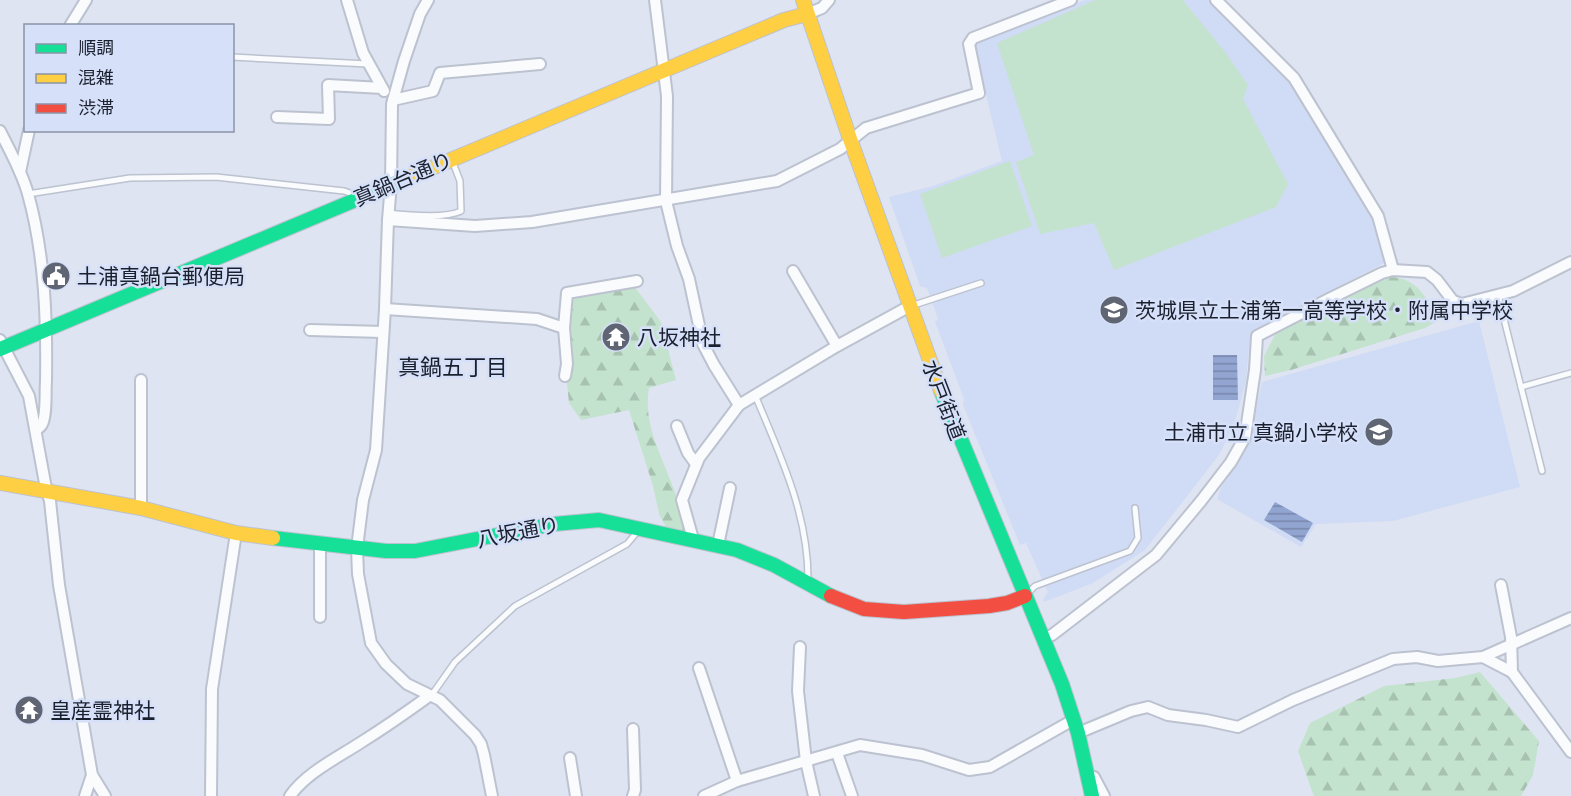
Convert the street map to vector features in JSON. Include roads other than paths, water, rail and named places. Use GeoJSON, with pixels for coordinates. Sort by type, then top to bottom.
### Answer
{"type":"FeatureCollection","features":[{"type":"Feature","properties":{"kind":"main road","name":"真鍋台通り"},"geometry":{"type":"LineString","coordinates":[[2,345],[663,71],[784,20],[805,7]]}},
{"type":"Feature","properties":{"kind":"main road","name":"水戸街道"},"geometry":{"type":"LineString","coordinates":[[805,7],[850,140],[964,450],[1062,684],[1076,727],[1092,796]]}},
{"type":"Feature","properties":{"kind":"main road","name":"八坂通り"},"geometry":{"type":"LineString","coordinates":[[0,483],[141,508],[236,533],[357,548],[415,551],[554,524],[599,520],[718,545],[774,565],[830,596],[864,609],[884,612],[989,606],[1007,603],[1025,596]]}},
{"type":"Feature","properties":{"kind":"street"},"geometry":{"type":"LineString","coordinates":[[71,24],[86,0]]}},
{"type":"Feature","properties":{"kind":"street"},"geometry":{"type":"LineString","coordinates":[[347,0],[368,64],[392,102]]}},
{"type":"Feature","properties":{"kind":"street"},"geometry":{"type":"LineString","coordinates":[[428,0],[420,14],[392,102],[391,184],[376,450],[363,500],[357,548],[361,597],[371,643],[386,664],[407,684],[440,700],[481,744],[492,796]]}},
{"type":"Feature","properties":{"kind":"street"},"geometry":{"type":"LineString","coordinates":[[655,0],[667,96],[666,201],[677,246],[689,279],[703,344],[739,405]]}},
{"type":"Feature","properties":{"kind":"street"},"geometry":{"type":"LineString","coordinates":[[805,7],[822,8],[829,0]]}},
{"type":"Feature","properties":{"kind":"street"},"geometry":{"type":"LineString","coordinates":[[388,216],[475,226],[532,222],[777,181],[840,149],[866,128],[979,93],[969,44],[973,38],[1058,2],[1071,0]]}},
{"type":"Feature","properties":{"kind":"street"},"geometry":{"type":"LineString","coordinates":[[1216,0],[1294,78],[1378,216],[1393,270]]}},
{"type":"Feature","properties":{"kind":"street"},"geometry":{"type":"LineString","coordinates":[[392,102],[433,91],[440,72],[540,64]]}},
{"type":"Feature","properties":{"kind":"street"},"geometry":{"type":"LineString","coordinates":[[276,117],[329,119],[328,85],[382,88]]}},
{"type":"Feature","properties":{"kind":"street"},"geometry":{"type":"LineString","coordinates":[[0,131],[28,194],[36,234],[46,328],[45,400],[42,424],[36,430]]}},
{"type":"Feature","properties":{"kind":"street"},"geometry":{"type":"LineString","coordinates":[[20,172],[29,132]]}},
{"type":"Feature","properties":{"kind":"street"},"geometry":{"type":"LineString","coordinates":[[1043,639],[1052,635],[1156,555],[1231,462],[1245,437],[1256,370],[1257,336],[1382,273],[1393,270],[1427,272],[1437,280],[1453,301],[1462,304],[1514,291],[1571,262]]}},
{"type":"Feature","properties":{"kind":"street"},"geometry":{"type":"LineString","coordinates":[[793,271],[837,346]]}},
{"type":"Feature","properties":{"kind":"street"},"geometry":{"type":"LineString","coordinates":[[565,376],[567,364],[564,328],[567,293],[637,281]]}},
{"type":"Feature","properties":{"kind":"street"},"geometry":{"type":"LineString","coordinates":[[693,539],[682,500],[696,464],[739,405],[837,346],[910,306]]}},
{"type":"Feature","properties":{"kind":"street"},"geometry":{"type":"LineString","coordinates":[[385,309],[537,319],[564,328]]}},
{"type":"Feature","properties":{"kind":"street"},"geometry":{"type":"LineString","coordinates":[[310,330],[383,332]]}},
{"type":"Feature","properties":{"kind":"street"},"geometry":{"type":"LineString","coordinates":[[2,345],[29,396],[50,501],[59,585],[92,775],[105,796]]}},
{"type":"Feature","properties":{"kind":"street"},"geometry":{"type":"LineString","coordinates":[[141,380],[141,508]]}},
{"type":"Feature","properties":{"kind":"street"},"geometry":{"type":"LineString","coordinates":[[678,426],[688,453],[696,464]]}},
{"type":"Feature","properties":{"kind":"street"},"geometry":{"type":"LineString","coordinates":[[718,545],[730,488]]}},
{"type":"Feature","properties":{"kind":"street"},"geometry":{"type":"LineString","coordinates":[[211,796],[212,689],[236,533]]}},
{"type":"Feature","properties":{"kind":"street"},"geometry":{"type":"LineString","coordinates":[[320,545],[320,617]]}},
{"type":"Feature","properties":{"kind":"street"},"geometry":{"type":"LineString","coordinates":[[1501,585],[1512,644],[1512,672]]}},
{"type":"Feature","properties":{"kind":"street"},"geometry":{"type":"LineString","coordinates":[[704,796],[737,782],[860,745],[922,755],[969,770],[990,767],[1076,727],[1148,707],[1168,715],[1238,727],[1293,700],[1393,659],[1418,657],[1438,661],[1483,657],[1571,618]]}},
{"type":"Feature","properties":{"kind":"street"},"geometry":{"type":"LineString","coordinates":[[800,647],[798,691],[806,761],[814,796]]}},
{"type":"Feature","properties":{"kind":"street"},"geometry":{"type":"LineString","coordinates":[[1483,657],[1512,672],[1571,752]]}},
{"type":"Feature","properties":{"kind":"street"},"geometry":{"type":"LineString","coordinates":[[699,668],[737,782]]}},
{"type":"Feature","properties":{"kind":"street"},"geometry":{"type":"LineString","coordinates":[[290,796],[295,789],[326,765],[430,696]]}},
{"type":"Feature","properties":{"kind":"street"},"geometry":{"type":"LineString","coordinates":[[633,729],[635,790],[633,796]]}},
{"type":"Feature","properties":{"kind":"street"},"geometry":{"type":"LineString","coordinates":[[837,753],[852,796]]}},
{"type":"Feature","properties":{"kind":"street"},"geometry":{"type":"LineString","coordinates":[[570,758],[576,796]]}},
{"type":"Feature","properties":{"kind":"street"},"geometry":{"type":"LineString","coordinates":[[1084,759],[1104,796]]}},
{"type":"Feature","properties":{"kind":"street"},"geometry":{"type":"LineString","coordinates":[[85,796],[92,775]]}},
{"type":"Feature","properties":{"kind":"lane"},"geometry":{"type":"LineString","coordinates":[[234,57],[368,64]]}},
{"type":"Feature","properties":{"kind":"lane"},"geometry":{"type":"LineString","coordinates":[[388,216],[461,211],[460,182],[452,159]]}},
{"type":"Feature","properties":{"kind":"lane"},"geometry":{"type":"LineString","coordinates":[[28,194],[130,178],[216,177],[344,191],[361,196]]}},
{"type":"Feature","properties":{"kind":"lane"},"geometry":{"type":"LineString","coordinates":[[910,306],[981,283]]}},
{"type":"Feature","properties":{"kind":"lane"},"geometry":{"type":"LineString","coordinates":[[1498,295],[1542,471]]}},
{"type":"Feature","properties":{"kind":"lane"},"geometry":{"type":"LineString","coordinates":[[1521,387],[1571,373]]}},
{"type":"Feature","properties":{"kind":"lane"},"geometry":{"type":"LineString","coordinates":[[755,395],[789,475],[796,500],[806,548],[808,585]]}},
{"type":"Feature","properties":{"kind":"lane"},"geometry":{"type":"LineString","coordinates":[[1025,596],[1035,586],[1130,551],[1138,538],[1135,508]]}},
{"type":"Feature","properties":{"kind":"lane"},"geometry":{"type":"LineString","coordinates":[[430,696],[455,662],[514,606],[627,544],[639,529]]}},
{"type":"Feature","properties":{"kind":"water"},"geometry":{"type":"Polygon","coordinates":[[[1213,355],[1237,355],[1238,400],[1213,400],[1213,355]]]}},
{"type":"Feature","properties":{"kind":"water"},"geometry":{"type":"Polygon","coordinates":[[[1275,502],[1313,523],[1302,542],[1264,520],[1275,502]]]}},
{"type":"Feature","properties":{"kind":"place","name":"土浦真鍋台郵便局"},"geometry":{"type":"Point","coordinates":[56,276]}},
{"type":"Feature","properties":{"kind":"place","name":"茨城県立土浦第一高等学校・附属中学校"},"geometry":{"type":"Point","coordinates":[1114,310]}},
{"type":"Feature","properties":{"kind":"place","name":"八坂神社"},"geometry":{"type":"Point","coordinates":[616,337]}},
{"type":"Feature","properties":{"kind":"place","name":"土浦市立 真鍋小学校"},"geometry":{"type":"Point","coordinates":[1379,432]}},
{"type":"Feature","properties":{"kind":"place","name":"皇産霊神社"},"geometry":{"type":"Point","coordinates":[29,710]}},
{"type":"Feature","properties":{"kind":"district","name":"真鍋五丁目"},"geometry":{"type":"Point","coordinates":[453,367]}}]}
